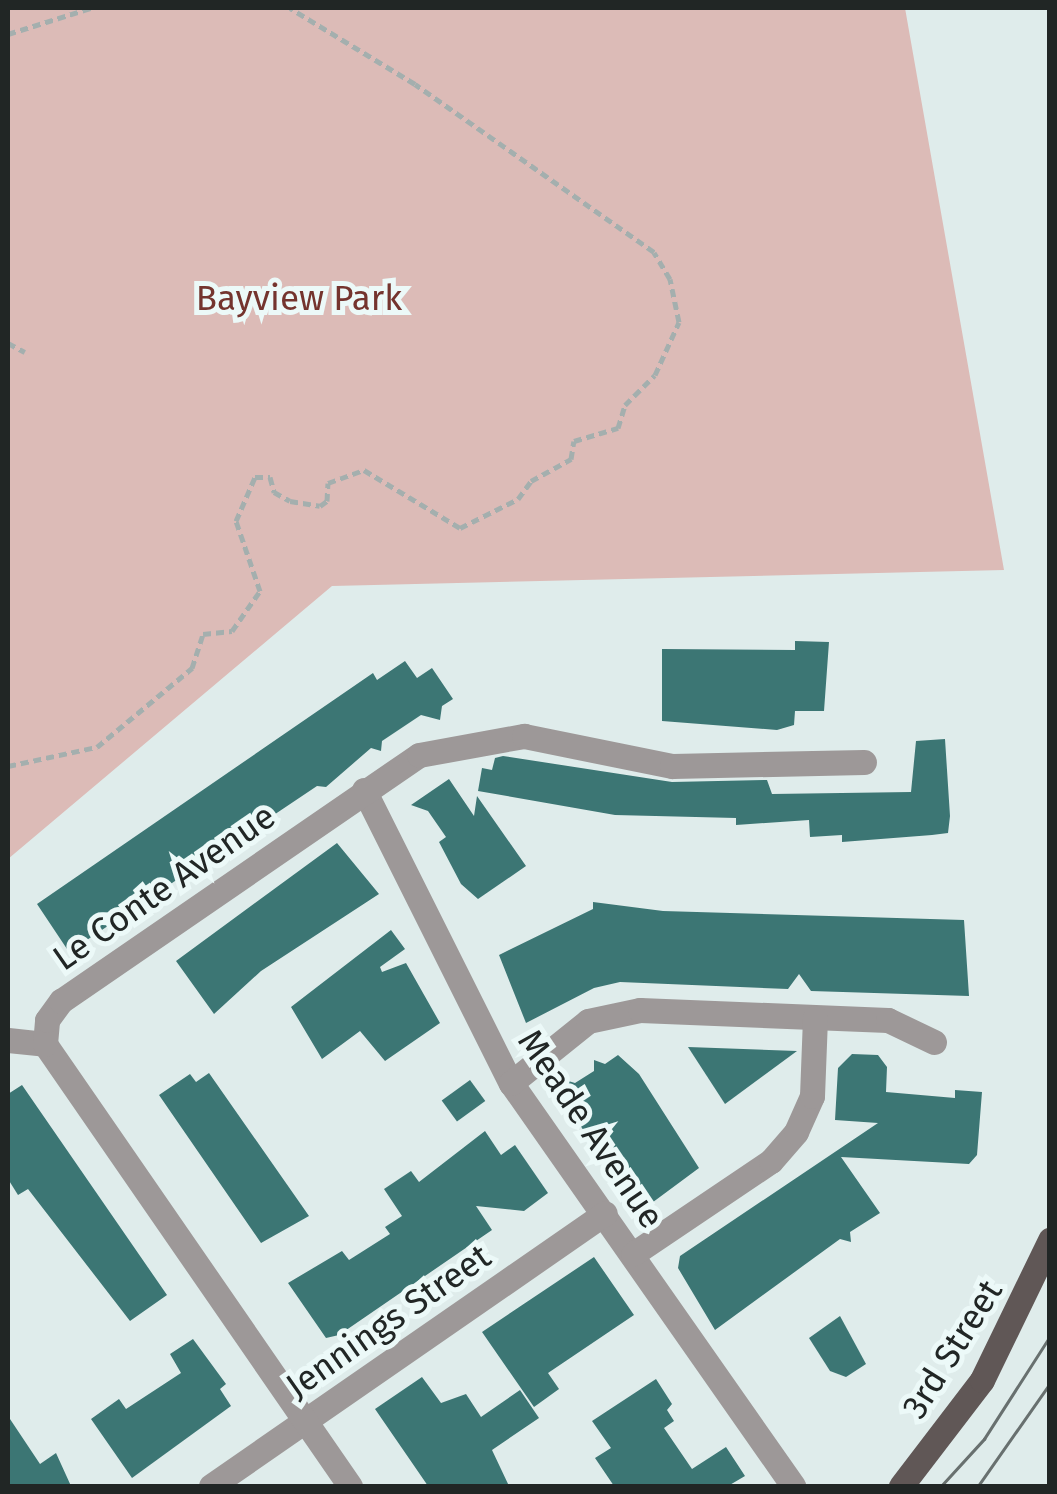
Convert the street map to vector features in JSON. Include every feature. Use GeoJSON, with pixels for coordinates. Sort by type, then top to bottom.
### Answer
{"type":"FeatureCollection","features":[{"type":"Feature","properties":{"kind":"main road","name":"3rd Street"},"geometry":{"type":"LineString","coordinates":[[901,1486],[982,1380],[1050,1240]]}},
{"type":"Feature","properties":{"kind":"street","name":"Le Conte Avenue"},"geometry":{"type":"LineString","coordinates":[[45,1044],[47,1020],[61,1001],[419,755],[524,736],[672,766],[864,762]]}},
{"type":"Feature","properties":{"kind":"street","name":"Meade Avenue"},"geometry":{"type":"LineString","coordinates":[[364,790],[511,1083],[793,1486]]}},
{"type":"Feature","properties":{"kind":"street"},"geometry":{"type":"LineString","coordinates":[[511,1083],[588,1021],[640,1010],[888,1020],[934,1042]]}},
{"type":"Feature","properties":{"kind":"street"},"geometry":{"type":"LineString","coordinates":[[633,1254],[772,1160],[796,1132],[812,1096],[815,1018]]}},
{"type":"Feature","properties":{"kind":"street"},"geometry":{"type":"LineString","coordinates":[[8,1040],[45,1044],[350,1486]]}},
{"type":"Feature","properties":{"kind":"street","name":"Jennings Street"},"geometry":{"type":"LineString","coordinates":[[211,1486],[605,1214]]}},
{"type":"Feature","properties":{"kind":"path"},"geometry":{"type":"LineString","coordinates":[[8,34],[92,8]]}},
{"type":"Feature","properties":{"kind":"path"},"geometry":{"type":"LineString","coordinates":[[8,766],[97,747],[192,668],[203,634],[232,631],[260,592],[236,522],[255,477],[270,476],[274,492],[290,501],[320,506],[327,501],[328,483],[364,470],[460,528],[518,499],[531,481],[571,459],[574,442],[618,428],[625,405],[655,375],[680,322],[670,279],[654,252],[414,84],[290,8]]}},
{"type":"Feature","properties":{"kind":"path"},"geometry":{"type":"LineString","coordinates":[[8,343],[24,352]]}},
{"type":"Feature","properties":{"kind":"green space","name":"Bayview Park"},"geometry":{"type":"Polygon","coordinates":[[[8,8],[905,8],[1004,570],[332,586],[8,859],[8,8]]]}},
{"type":"Feature","properties":{"kind":"building"},"geometry":{"type":"Polygon","coordinates":[[[795,641],[829,642],[824,711],[795,711],[794,725],[777,730],[662,721],[662,649],[795,650],[795,641]]]}},
{"type":"Feature","properties":{"kind":"building"},"geometry":{"type":"Polygon","coordinates":[[[405,661],[417,678],[432,668],[453,699],[442,706],[440,720],[421,715],[382,741],[381,751],[371,748],[326,787],[317,786],[69,952],[37,904],[373,673],[377,680],[405,661]]]}},
{"type":"Feature","properties":{"kind":"building"},"geometry":{"type":"Polygon","coordinates":[[[945,739],[948,833],[932,835],[842,842],[842,835],[810,837],[809,820],[736,825],[736,818],[615,815],[478,791],[482,768],[492,770],[495,758],[503,756],[672,782],[767,780],[772,794],[911,792],[916,741],[945,739]]]}},
{"type":"Feature","properties":{"kind":"building"},"geometry":{"type":"Polygon","coordinates":[[[449,779],[474,816],[477,796],[526,866],[478,899],[461,884],[439,842],[446,837],[428,811],[411,805],[449,779]]]}},
{"type":"Feature","properties":{"kind":"building"},"geometry":{"type":"Polygon","coordinates":[[[337,843],[379,894],[261,971],[214,1014],[176,961],[337,843]]]}},
{"type":"Feature","properties":{"kind":"building"},"geometry":{"type":"Polygon","coordinates":[[[593,902],[663,911],[964,920],[969,996],[811,991],[799,974],[788,989],[620,982],[594,988],[526,1023],[499,955],[593,909],[593,902]]]}},
{"type":"Feature","properties":{"kind":"building"},"geometry":{"type":"Polygon","coordinates":[[[391,930],[405,949],[380,967],[382,972],[406,963],[440,1023],[385,1061],[360,1031],[322,1059],[291,1007],[391,930]]]}},
{"type":"Feature","properties":{"kind":"building"},"geometry":{"type":"Polygon","coordinates":[[[688,1047],[797,1051],[725,1104],[688,1047]]]}},
{"type":"Feature","properties":{"kind":"building"},"geometry":{"type":"Polygon","coordinates":[[[852,1054],[878,1055],[887,1067],[886,1092],[955,1098],[955,1090],[982,1092],[977,1155],[969,1164],[841,1157],[880,1213],[850,1232],[851,1242],[840,1239],[715,1330],[678,1268],[680,1256],[878,1123],[835,1120],[838,1068],[852,1054]]]}},
{"type":"Feature","properties":{"kind":"building"},"geometry":{"type":"Polygon","coordinates":[[[618,1055],[639,1074],[699,1168],[645,1208],[630,1204],[563,1098],[565,1080],[575,1083],[594,1071],[594,1060],[605,1064],[618,1055]]]}},
{"type":"Feature","properties":{"kind":"building"},"geometry":{"type":"Polygon","coordinates":[[[209,1073],[309,1216],[261,1243],[159,1095],[190,1074],[196,1082],[209,1073]]]}},
{"type":"Feature","properties":{"kind":"building"},"geometry":{"type":"Polygon","coordinates":[[[470,1080],[485,1101],[457,1122],[442,1101],[470,1080]]]}},
{"type":"Feature","properties":{"kind":"building"},"geometry":{"type":"Polygon","coordinates":[[[22,1085],[167,1295],[130,1321],[28,1189],[18,1195],[8,1179],[8,1094],[22,1085]]]}},
{"type":"Feature","properties":{"kind":"building"},"geometry":{"type":"Polygon","coordinates":[[[485,1131],[501,1155],[515,1145],[548,1193],[524,1211],[476,1206],[492,1230],[339,1335],[326,1338],[288,1283],[342,1251],[349,1260],[390,1234],[385,1227],[402,1216],[384,1189],[411,1171],[419,1182],[485,1131]]]}},
{"type":"Feature","properties":{"kind":"building"},"geometry":{"type":"Polygon","coordinates":[[[594,1257],[634,1315],[548,1373],[559,1389],[534,1407],[482,1332],[594,1257]]]}},
{"type":"Feature","properties":{"kind":"building"},"geometry":{"type":"Polygon","coordinates":[[[840,1316],[866,1364],[846,1377],[830,1371],[809,1338],[840,1316]]]}},
{"type":"Feature","properties":{"kind":"building"},"geometry":{"type":"Polygon","coordinates":[[[193,1339],[226,1384],[220,1389],[231,1406],[132,1478],[91,1419],[119,1399],[126,1409],[181,1373],[170,1354],[193,1339]]]}},
{"type":"Feature","properties":{"kind":"building"},"geometry":{"type":"Polygon","coordinates":[[[422,1377],[441,1403],[466,1394],[481,1417],[520,1390],[539,1418],[492,1450],[509,1486],[428,1486],[375,1409],[422,1377]]]}},
{"type":"Feature","properties":{"kind":"building"},"geometry":{"type":"Polygon","coordinates":[[[656,1379],[672,1404],[667,1410],[674,1421],[664,1428],[692,1469],[726,1447],[745,1476],[728,1486],[614,1486],[595,1458],[611,1448],[592,1421],[656,1379]]]}},
{"type":"Feature","properties":{"kind":"building"},"geometry":{"type":"Polygon","coordinates":[[[8,1416],[40,1464],[56,1453],[71,1486],[8,1486],[8,1416]]]}},
{"type":"Feature","properties":{"kind":"tram line"},"geometry":{"type":"LineString","coordinates":[[941,1486],[984,1439],[1050,1336]]}},
{"type":"Feature","properties":{"kind":"tram line"},"geometry":{"type":"LineString","coordinates":[[978,1486],[1050,1383]]}}]}
